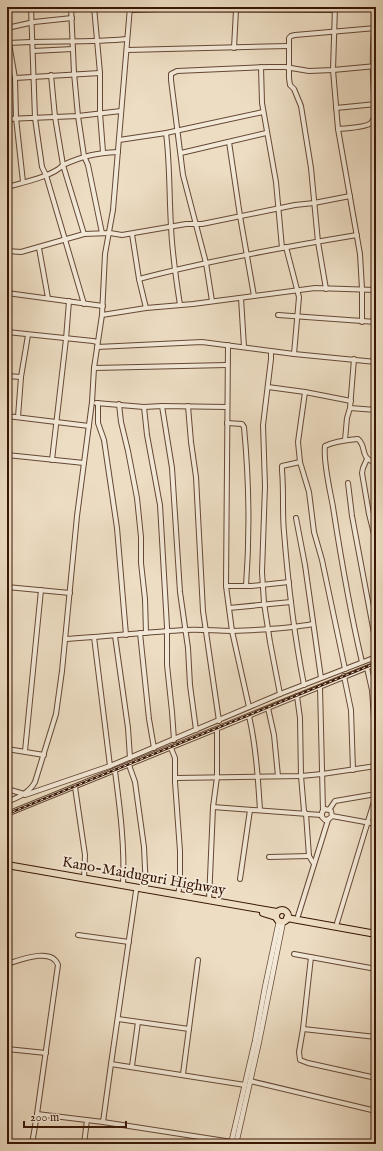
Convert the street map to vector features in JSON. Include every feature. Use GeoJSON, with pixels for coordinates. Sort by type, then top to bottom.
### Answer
{"type":"FeatureCollection","features":[{"type":"Feature","properties":{"kind":"highway","name":"Kano-Maiduguri Highway"},"geometry":{"type":"LineString","coordinates":[[7,865],[178,895],[190,899],[209,901],[282,917],[376,930]]}},
{"type":"Feature","properties":{"kind":"highway","name":"Kano-Maiduguri Highway"},"geometry":{"type":"LineString","coordinates":[[7,868],[190,899],[282,917],[298,916],[376,930]]}},
{"type":"Feature","properties":{"kind":"street"},"geometry":{"type":"LineString","coordinates":[[31,7],[35,118],[42,166],[46,175],[84,304]]}},
{"type":"Feature","properties":{"kind":"street"},"geometry":{"type":"LineString","coordinates":[[72,7],[74,74],[78,116],[84,156],[88,165],[102,233]]}},
{"type":"Feature","properties":{"kind":"street"},"geometry":{"type":"LineString","coordinates":[[94,7],[96,42],[100,72],[100,113],[104,152]]}},
{"type":"Feature","properties":{"kind":"street"},"geometry":{"type":"LineString","coordinates":[[15,799],[31,789],[35,782],[56,714],[70,593],[76,524],[92,402],[94,368],[103,306],[105,254],[110,233],[130,9],[236,10],[335,8],[333,70],[336,108],[338,129],[360,254],[362,322]]}},
{"type":"Feature","properties":{"kind":"street"},"geometry":{"type":"LineString","coordinates":[[234,48],[236,10]]}},
{"type":"Feature","properties":{"kind":"street"},"geometry":{"type":"LineString","coordinates":[[338,129],[364,126],[371,123],[374,116],[376,10]]}},
{"type":"Feature","properties":{"kind":"street"},"geometry":{"type":"LineString","coordinates":[[7,28],[31,23],[72,18]]}},
{"type":"Feature","properties":{"kind":"street"},"geometry":{"type":"LineString","coordinates":[[326,289],[318,242],[311,168],[301,106],[294,90],[290,85],[288,68],[289,46],[291,36],[375,28]]}},
{"type":"Feature","properties":{"kind":"street"},"geometry":{"type":"LineString","coordinates":[[7,32],[15,78],[16,118],[23,182]]}},
{"type":"Feature","properties":{"kind":"street"},"geometry":{"type":"LineString","coordinates":[[9,43],[32,41],[96,42],[127,39]]}},
{"type":"Feature","properties":{"kind":"street"},"geometry":{"type":"LineString","coordinates":[[127,50],[289,46]]}},
{"type":"Feature","properties":{"kind":"street"},"geometry":{"type":"LineString","coordinates":[[33,51],[73,49]]}},
{"type":"Feature","properties":{"kind":"street"},"geometry":{"type":"LineString","coordinates":[[212,302],[206,263],[183,175],[176,130],[171,80],[173,72],[261,67],[288,68],[309,71],[374,66]]}},
{"type":"Feature","properties":{"kind":"street"},"geometry":{"type":"LineString","coordinates":[[261,67],[263,112],[276,182],[284,247],[299,298],[294,354]]}},
{"type":"Feature","properties":{"kind":"street"},"geometry":{"type":"LineString","coordinates":[[15,78],[100,72]]}},
{"type":"Feature","properties":{"kind":"street"},"geometry":{"type":"LineString","coordinates":[[51,75],[55,117],[63,165],[84,234]]}},
{"type":"Feature","properties":{"kind":"street"},"geometry":{"type":"LineString","coordinates":[[336,108],[375,104]]}},
{"type":"Feature","properties":{"kind":"street"},"geometry":{"type":"LineString","coordinates":[[7,119],[78,116],[121,111]]}},
{"type":"Feature","properties":{"kind":"street"},"geometry":{"type":"LineString","coordinates":[[119,140],[166,133],[263,112]]}},
{"type":"Feature","properties":{"kind":"street"},"geometry":{"type":"LineString","coordinates":[[166,133],[169,158],[171,226],[180,305]]}},
{"type":"Feature","properties":{"kind":"street"},"geometry":{"type":"LineString","coordinates":[[180,153],[266,133]]}},
{"type":"Feature","properties":{"kind":"street"},"geometry":{"type":"LineString","coordinates":[[229,142],[254,296]]}},
{"type":"Feature","properties":{"kind":"street"},"geometry":{"type":"LineString","coordinates":[[7,187],[46,175],[61,168],[63,165],[84,156],[104,152],[118,152]]}},
{"type":"Feature","properties":{"kind":"street"},"geometry":{"type":"LineString","coordinates":[[7,251],[21,252],[84,234],[110,233],[122,235],[171,226],[186,224],[196,225],[278,208],[350,196]]}},
{"type":"Feature","properties":{"kind":"street"},"geometry":{"type":"LineString","coordinates":[[132,234],[146,308]]}},
{"type":"Feature","properties":{"kind":"street"},"geometry":{"type":"LineString","coordinates":[[140,279],[247,254],[357,235]]}},
{"type":"Feature","properties":{"kind":"street"},"geometry":{"type":"LineString","coordinates":[[39,248],[48,298]]}},
{"type":"Feature","properties":{"kind":"street"},"geometry":{"type":"LineString","coordinates":[[102,315],[146,308],[296,292],[315,288],[376,290]]}},
{"type":"Feature","properties":{"kind":"street"},"geometry":{"type":"LineString","coordinates":[[7,293],[103,306]]}},
{"type":"Feature","properties":{"kind":"street"},"geometry":{"type":"LineString","coordinates":[[241,298],[244,348]]}},
{"type":"Feature","properties":{"kind":"street"},"geometry":{"type":"LineString","coordinates":[[52,460],[66,339],[68,301]]}},
{"type":"Feature","properties":{"kind":"street"},"geometry":{"type":"LineString","coordinates":[[278,315],[376,322]]}},
{"type":"Feature","properties":{"kind":"street"},"geometry":{"type":"LineString","coordinates":[[7,332],[93,341],[97,345],[202,342],[294,354],[376,362]]}},
{"type":"Feature","properties":{"kind":"street"},"geometry":{"type":"LineString","coordinates":[[18,417],[21,377],[28,335]]}},
{"type":"Feature","properties":{"kind":"street"},"geometry":{"type":"LineString","coordinates":[[228,345],[226,586],[232,631],[249,707]]}},
{"type":"Feature","properties":{"kind":"street"},"geometry":{"type":"LineString","coordinates":[[271,351],[272,359],[263,425],[265,486],[262,572],[268,630],[280,694]]}},
{"type":"Feature","properties":{"kind":"street"},"geometry":{"type":"LineString","coordinates":[[345,440],[347,418],[351,401],[354,359]]}},
{"type":"Feature","properties":{"kind":"street"},"geometry":{"type":"LineString","coordinates":[[94,368],[227,364]]}},
{"type":"Feature","properties":{"kind":"street"},"geometry":{"type":"LineString","coordinates":[[7,376],[21,377]]}},
{"type":"Feature","properties":{"kind":"street"},"geometry":{"type":"LineString","coordinates":[[268,387],[305,392],[351,401]]}},
{"type":"Feature","properties":{"kind":"street"},"geometry":{"type":"LineString","coordinates":[[305,392],[298,442],[300,462],[308,492],[314,532],[322,560],[345,669]]}},
{"type":"Feature","properties":{"kind":"street"},"geometry":{"type":"LineString","coordinates":[[92,402],[144,407],[227,407]]}},
{"type":"Feature","properties":{"kind":"street"},"geometry":{"type":"LineString","coordinates":[[98,403],[98,423],[104,440],[117,528],[126,635]]}},
{"type":"Feature","properties":{"kind":"street"},"geometry":{"type":"LineString","coordinates":[[119,404],[120,422],[128,451],[139,509],[146,633]]}},
{"type":"Feature","properties":{"kind":"street"},"geometry":{"type":"LineString","coordinates":[[162,406],[172,468],[180,592],[186,630],[190,685],[196,730]]}},
{"type":"Feature","properties":{"kind":"street"},"geometry":{"type":"LineString","coordinates":[[188,406],[196,477],[205,630],[219,721]]}},
{"type":"Feature","properties":{"kind":"street"},"geometry":{"type":"LineString","coordinates":[[144,407],[147,435],[160,505],[167,632],[167,665],[174,740]]}},
{"type":"Feature","properties":{"kind":"street"},"geometry":{"type":"LineString","coordinates":[[350,408],[376,410]]}},
{"type":"Feature","properties":{"kind":"street"},"geometry":{"type":"LineString","coordinates":[[7,416],[88,426]]}},
{"type":"Feature","properties":{"kind":"street"},"geometry":{"type":"LineString","coordinates":[[227,423],[242,424],[244,427],[249,500],[249,545],[246,586]]}},
{"type":"Feature","properties":{"kind":"street"},"geometry":{"type":"LineString","coordinates":[[362,662],[348,598],[324,450],[325,446],[345,440],[358,440],[361,442],[367,459],[362,473],[369,514],[376,542]]}},
{"type":"Feature","properties":{"kind":"street"},"geometry":{"type":"LineString","coordinates":[[7,455],[84,463]]}},
{"type":"Feature","properties":{"kind":"street"},"geometry":{"type":"LineString","coordinates":[[367,459],[376,463]]}},
{"type":"Feature","properties":{"kind":"street"},"geometry":{"type":"LineString","coordinates":[[300,462],[285,464],[282,466],[282,471],[284,530],[291,602],[304,685]]}},
{"type":"Feature","properties":{"kind":"street"},"geometry":{"type":"LineString","coordinates":[[348,483],[352,516],[376,644]]}},
{"type":"Feature","properties":{"kind":"street"},"geometry":{"type":"LineString","coordinates":[[296,518],[300,546],[305,565],[321,678]]}},
{"type":"Feature","properties":{"kind":"street"},"geometry":{"type":"LineString","coordinates":[[226,586],[246,586],[289,582]]}},
{"type":"Feature","properties":{"kind":"street"},"geometry":{"type":"LineString","coordinates":[[7,587],[70,593]]}},
{"type":"Feature","properties":{"kind":"street"},"geometry":{"type":"LineString","coordinates":[[24,752],[41,590]]}},
{"type":"Feature","properties":{"kind":"street"},"geometry":{"type":"LineString","coordinates":[[229,608],[291,602]]}},
{"type":"Feature","properties":{"kind":"street"},"geometry":{"type":"LineString","coordinates":[[65,639],[186,630],[268,630],[294,628],[313,624]]}},
{"type":"Feature","properties":{"kind":"street"},"geometry":{"type":"LineString","coordinates":[[140,633],[154,748]]}},
{"type":"Feature","properties":{"kind":"street"},"geometry":{"type":"LineString","coordinates":[[115,636],[130,758]]}},
{"type":"Feature","properties":{"kind":"street"},"geometry":{"type":"LineString","coordinates":[[94,637],[110,766]]}},
{"type":"Feature","properties":{"kind":"street"},"geometry":{"type":"LineString","coordinates":[[7,802],[110,766],[280,694],[376,657]]}},
{"type":"Feature","properties":{"kind":"street"},"geometry":{"type":"LineString","coordinates":[[7,814],[217,730],[376,664]]}},
{"type":"Feature","properties":{"kind":"street"},"geometry":{"type":"LineString","coordinates":[[367,668],[372,690],[376,746]]}},
{"type":"Feature","properties":{"kind":"street"},"geometry":{"type":"LineString","coordinates":[[344,676],[351,710],[353,770]]}},
{"type":"Feature","properties":{"kind":"street"},"geometry":{"type":"LineString","coordinates":[[320,687],[322,813],[324,819],[328,820]]}},
{"type":"Feature","properties":{"kind":"street"},"geometry":{"type":"LineString","coordinates":[[297,696],[300,718],[301,776],[304,811],[306,814],[309,856],[314,864]]}},
{"type":"Feature","properties":{"kind":"street"},"geometry":{"type":"LineString","coordinates":[[268,708],[274,734],[278,776]]}},
{"type":"Feature","properties":{"kind":"street"},"geometry":{"type":"LineString","coordinates":[[249,716],[253,731],[260,810]]}},
{"type":"Feature","properties":{"kind":"street"},"geometry":{"type":"LineString","coordinates":[[209,901],[213,807],[217,777],[217,730]]}},
{"type":"Feature","properties":{"kind":"street"},"geometry":{"type":"LineString","coordinates":[[171,748],[175,758],[174,778],[177,831],[180,852],[180,883],[178,895]]}},
{"type":"Feature","properties":{"kind":"street"},"geometry":{"type":"LineString","coordinates":[[7,749],[44,755]]}},
{"type":"Feature","properties":{"kind":"street"},"geometry":{"type":"LineString","coordinates":[[129,765],[135,782],[144,847],[146,890]]}},
{"type":"Feature","properties":{"kind":"street"},"geometry":{"type":"LineString","coordinates":[[174,778],[301,776],[376,766]]}},
{"type":"Feature","properties":{"kind":"street"},"geometry":{"type":"LineString","coordinates":[[115,771],[122,832],[124,867],[123,886]]}},
{"type":"Feature","properties":{"kind":"street"},"geometry":{"type":"LineString","coordinates":[[75,787],[85,855],[84,879]]}},
{"type":"Feature","properties":{"kind":"street"},"geometry":{"type":"LineString","coordinates":[[7,789],[24,794]]}},
{"type":"Feature","properties":{"kind":"street"},"geometry":{"type":"LineString","coordinates":[[213,807],[306,814],[322,813],[328,810],[335,801],[376,795],[337,924]]}},
{"type":"Feature","properties":{"kind":"street"},"geometry":{"type":"LineString","coordinates":[[240,879],[250,810]]}},
{"type":"Feature","properties":{"kind":"street"},"geometry":{"type":"LineString","coordinates":[[328,810],[331,811],[332,816]]}},
{"type":"Feature","properties":{"kind":"street"},"geometry":{"type":"LineString","coordinates":[[332,816],[376,824]]}},
{"type":"Feature","properties":{"kind":"street"},"geometry":{"type":"LineString","coordinates":[[298,916],[328,820],[332,816]]}},
{"type":"Feature","properties":{"kind":"street"},"geometry":{"type":"LineString","coordinates":[[269,857],[309,856]]}},
{"type":"Feature","properties":{"kind":"street"},"geometry":{"type":"LineString","coordinates":[[104,1122],[136,891]]}},
{"type":"Feature","properties":{"kind":"street"},"geometry":{"type":"LineString","coordinates":[[233,1143],[250,1081],[282,917]]}},
{"type":"Feature","properties":{"kind":"street"},"geometry":{"type":"LineString","coordinates":[[233,1143],[262,1002],[282,917]]}},
{"type":"Feature","properties":{"kind":"street"},"geometry":{"type":"LineString","coordinates":[[78,935],[129,942]]}},
{"type":"Feature","properties":{"kind":"street"},"geometry":{"type":"LineString","coordinates":[[294,954],[376,969]]}},
{"type":"Feature","properties":{"kind":"street"},"geometry":{"type":"LineString","coordinates":[[7,964],[41,956],[49,956],[57,961],[58,965],[32,1144]]}},
{"type":"Feature","properties":{"kind":"street"},"geometry":{"type":"LineString","coordinates":[[311,957],[299,1052],[300,1060],[376,1078]]}},
{"type":"Feature","properties":{"kind":"street"},"geometry":{"type":"LineString","coordinates":[[183,1074],[198,960]]}},
{"type":"Feature","properties":{"kind":"street"},"geometry":{"type":"LineString","coordinates":[[118,1019],[189,1029]]}},
{"type":"Feature","properties":{"kind":"street"},"geometry":{"type":"LineString","coordinates":[[132,1066],[138,1022]]}},
{"type":"Feature","properties":{"kind":"street"},"geometry":{"type":"LineString","coordinates":[[303,1029],[376,1037]]}},
{"type":"Feature","properties":{"kind":"street"},"geometry":{"type":"LineString","coordinates":[[7,1049],[46,1053]]}},
{"type":"Feature","properties":{"kind":"street"},"geometry":{"type":"LineString","coordinates":[[111,1064],[132,1066],[245,1085]]}},
{"type":"Feature","properties":{"kind":"street"},"geometry":{"type":"LineString","coordinates":[[250,1081],[376,1111]]}},
{"type":"Feature","properties":{"kind":"street"},"geometry":{"type":"LineString","coordinates":[[37,1114],[104,1122],[233,1143]]}},
{"type":"Feature","properties":{"kind":"street"},"geometry":{"type":"LineString","coordinates":[[84,1144],[87,1120]]}},
{"type":"Feature","properties":{"kind":"railway"},"geometry":{"type":"LineString","coordinates":[[7,814],[376,663]]}}]}
